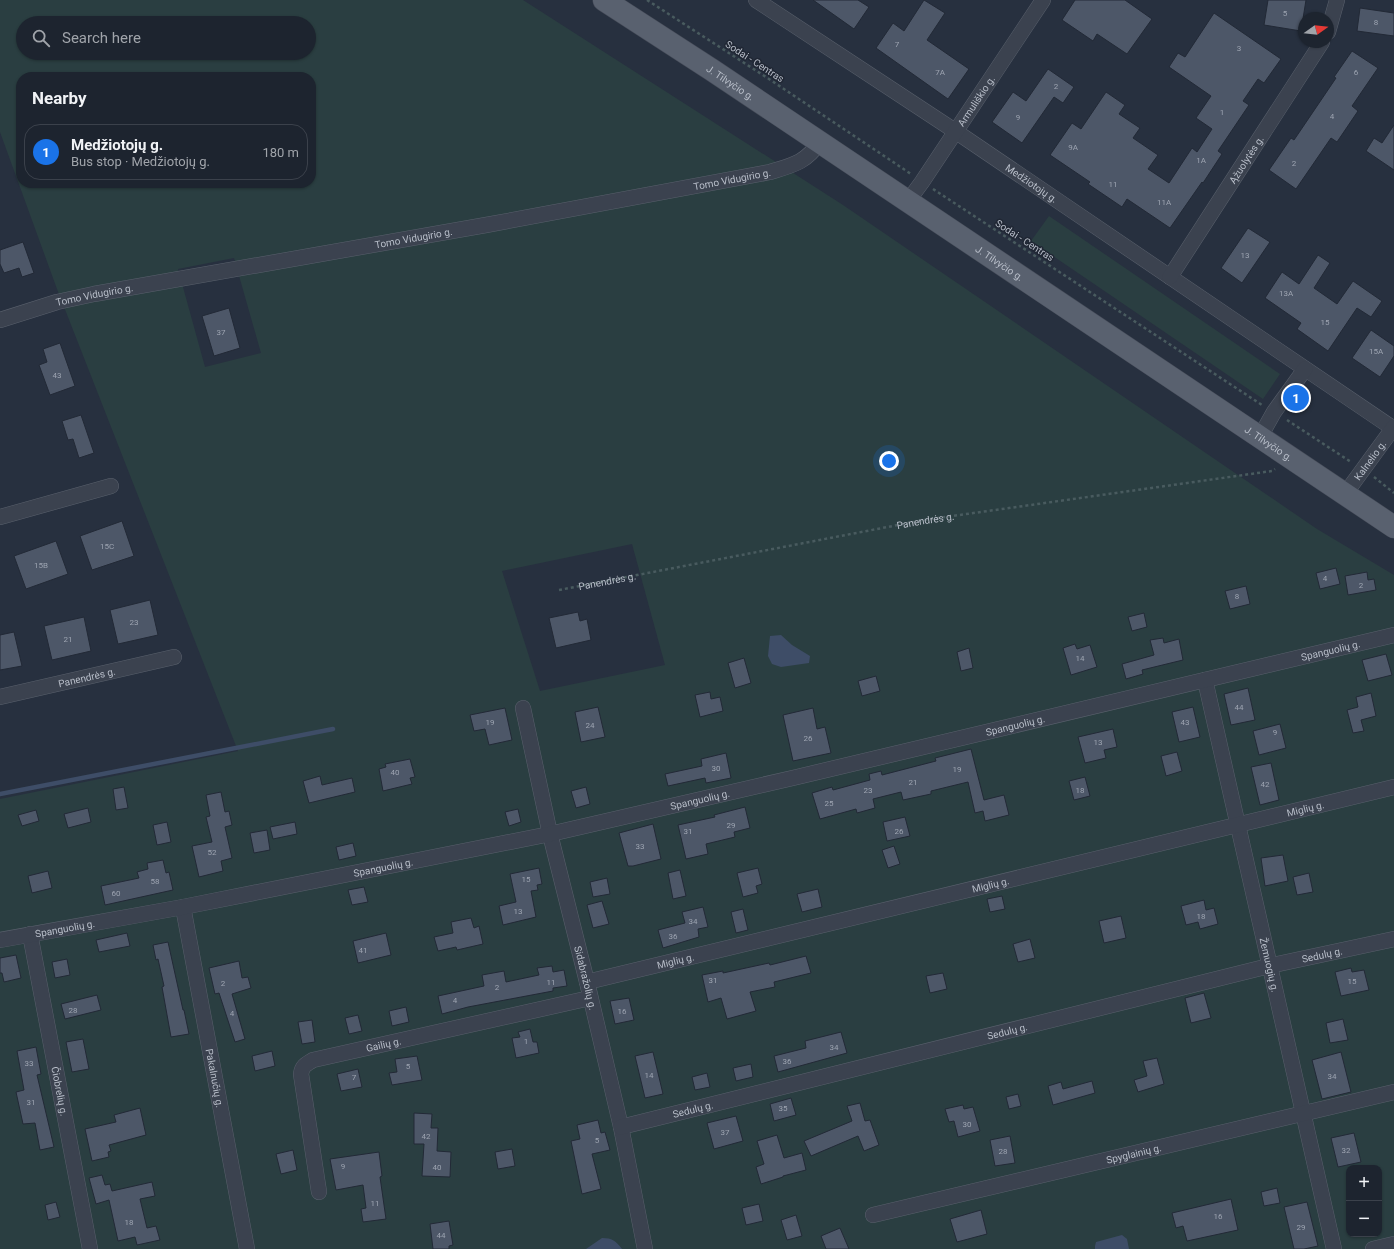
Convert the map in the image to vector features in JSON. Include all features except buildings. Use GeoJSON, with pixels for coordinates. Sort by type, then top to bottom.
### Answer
{"type":"FeatureCollection","features":[{"type":"Feature","properties":{"kind":"main road","name":"J. Tilvyčio g."},"geometry":{"type":"LineString","coordinates":[[604,0],[820,142],[1394,527]]}},
{"type":"Feature","properties":{"kind":"street","name":"Medžiotojų g."},"geometry":{"type":"LineString","coordinates":[[756,0],[956,132],[1394,428]]}},
{"type":"Feature","properties":{"kind":"street","name":"Armuliškio g."},"geometry":{"type":"LineString","coordinates":[[908,201],[956,132],[1043,0]]}},
{"type":"Feature","properties":{"kind":"street"},"geometry":{"type":"LineString","coordinates":[[1334,12],[1337,0]]}},
{"type":"Feature","properties":{"kind":"street","name":"Ąžuolytės g."},"geometry":{"type":"LineString","coordinates":[[1170,277],[1318,48]]}},
{"type":"Feature","properties":{"kind":"street","name":"Tomo Vidugirio g."},"geometry":{"type":"LineString","coordinates":[[0,320],[57,302],[94,294],[486,225],[770,172],[803,160],[812,153],[820,142]]}},
{"type":"Feature","properties":{"kind":"street"},"geometry":{"type":"LineString","coordinates":[[1260,437],[1274,412],[1306,369]]}},
{"type":"Feature","properties":{"kind":"street","name":"Kalnelio g."},"geometry":{"type":"LineString","coordinates":[[1345,494],[1362,469],[1394,428]]}},
{"type":"Feature","properties":{"kind":"street"},"geometry":{"type":"LineString","coordinates":[[0,518],[111,486]]}},
{"type":"Feature","properties":{"kind":"street","name":"Spanguolių g."},"geometry":{"type":"LineString","coordinates":[[0,940],[550,834],[1394,635]]}},
{"type":"Feature","properties":{"kind":"street","name":"Panendrės g."},"geometry":{"type":"LineString","coordinates":[[0,697],[174,657]]}},
{"type":"Feature","properties":{"kind":"street","name":"Žemuogių g."},"geometry":{"type":"LineString","coordinates":[[1205,680],[1334,1249]]}},
{"type":"Feature","properties":{"kind":"street","name":"Sidabražolių g."},"geometry":{"type":"LineString","coordinates":[[523,708],[550,834],[621,1127],[645,1249]]}},
{"type":"Feature","properties":{"kind":"street","name":"Miglių g."},"geometry":{"type":"LineString","coordinates":[[587,982],[1394,787]]}},
{"type":"Feature","properties":{"kind":"street","name":"Pakalnučių g."},"geometry":{"type":"LineString","coordinates":[[182,906],[246,1249]]}},
{"type":"Feature","properties":{"kind":"street","name":"Čiobrelių g."},"geometry":{"type":"LineString","coordinates":[[30,934],[90,1249]]}},
{"type":"Feature","properties":{"kind":"street","name":"Sedulų g."},"geometry":{"type":"LineString","coordinates":[[621,1127],[1269,966],[1394,938]]}},
{"type":"Feature","properties":{"kind":"street","name":"Gailių g."},"geometry":{"type":"LineString","coordinates":[[319,1192],[301,1074],[302,1068],[307,1063],[313,1060],[590,998]]}},
{"type":"Feature","properties":{"kind":"street","name":"Spyglainių g."},"geometry":{"type":"LineString","coordinates":[[873,1215],[1304,1112],[1394,1092]]}},
{"type":"Feature","properties":{"kind":"street"},"geometry":{"type":"LineString","coordinates":[[1373,1249],[1394,1244]]}},
{"type":"Feature","properties":{"kind":"path","name":"Sodai - Centras"},"geometry":{"type":"LineString","coordinates":[[647,0],[769,79],[922,182],[1362,469],[1394,493]]}},
{"type":"Feature","properties":{"kind":"path","name":"Panendrės g."},"geometry":{"type":"LineString","coordinates":[[559,590],[924,520],[1272,471],[1288,456]]}},
{"type":"Feature","properties":{"kind":"green space"},"geometry":{"type":"Polygon","coordinates":[[[0,0],[523,0],[843,205],[1317,529],[1394,575],[1394,1249],[0,1249],[0,799],[238,751],[57,289],[20,188],[316,188],[316,72],[16,72],[16,176],[0,132],[0,0]],[[234,258],[178,269],[205,367],[261,353],[234,258]],[[632,544],[502,571],[540,691],[665,665],[632,544]]]}},
{"type":"Feature","properties":{"kind":"green space"},"geometry":{"type":"Polygon","coordinates":[[[1049,216],[1280,374],[1263,399],[1031,241],[1049,216]]]}},
{"type":"Feature","properties":{"kind":"water"},"geometry":{"type":"Polygon","coordinates":[[[781,635],[792,645],[810,656],[809,663],[781,667],[772,664],[768,656],[770,636],[781,635]]]}},
{"type":"Feature","properties":{"kind":"water"},"geometry":{"type":"Polygon","coordinates":[[[1122,1235],[1127,1239],[1129,1249],[1095,1249],[1096,1242],[1122,1235]]]}},
{"type":"Feature","properties":{"kind":"water"},"geometry":{"type":"Polygon","coordinates":[[[602,1238],[614,1240],[622,1249],[586,1249],[602,1238]]]}},
{"type":"Feature","properties":{"kind":"waterway"},"geometry":{"type":"LineString","coordinates":[[0,794],[333,729]]}},
{"type":"Feature","properties":{"kind":"place","name":"Medžiotojų g."},"geometry":{"type":"Point","coordinates":[1296,398]}}]}
